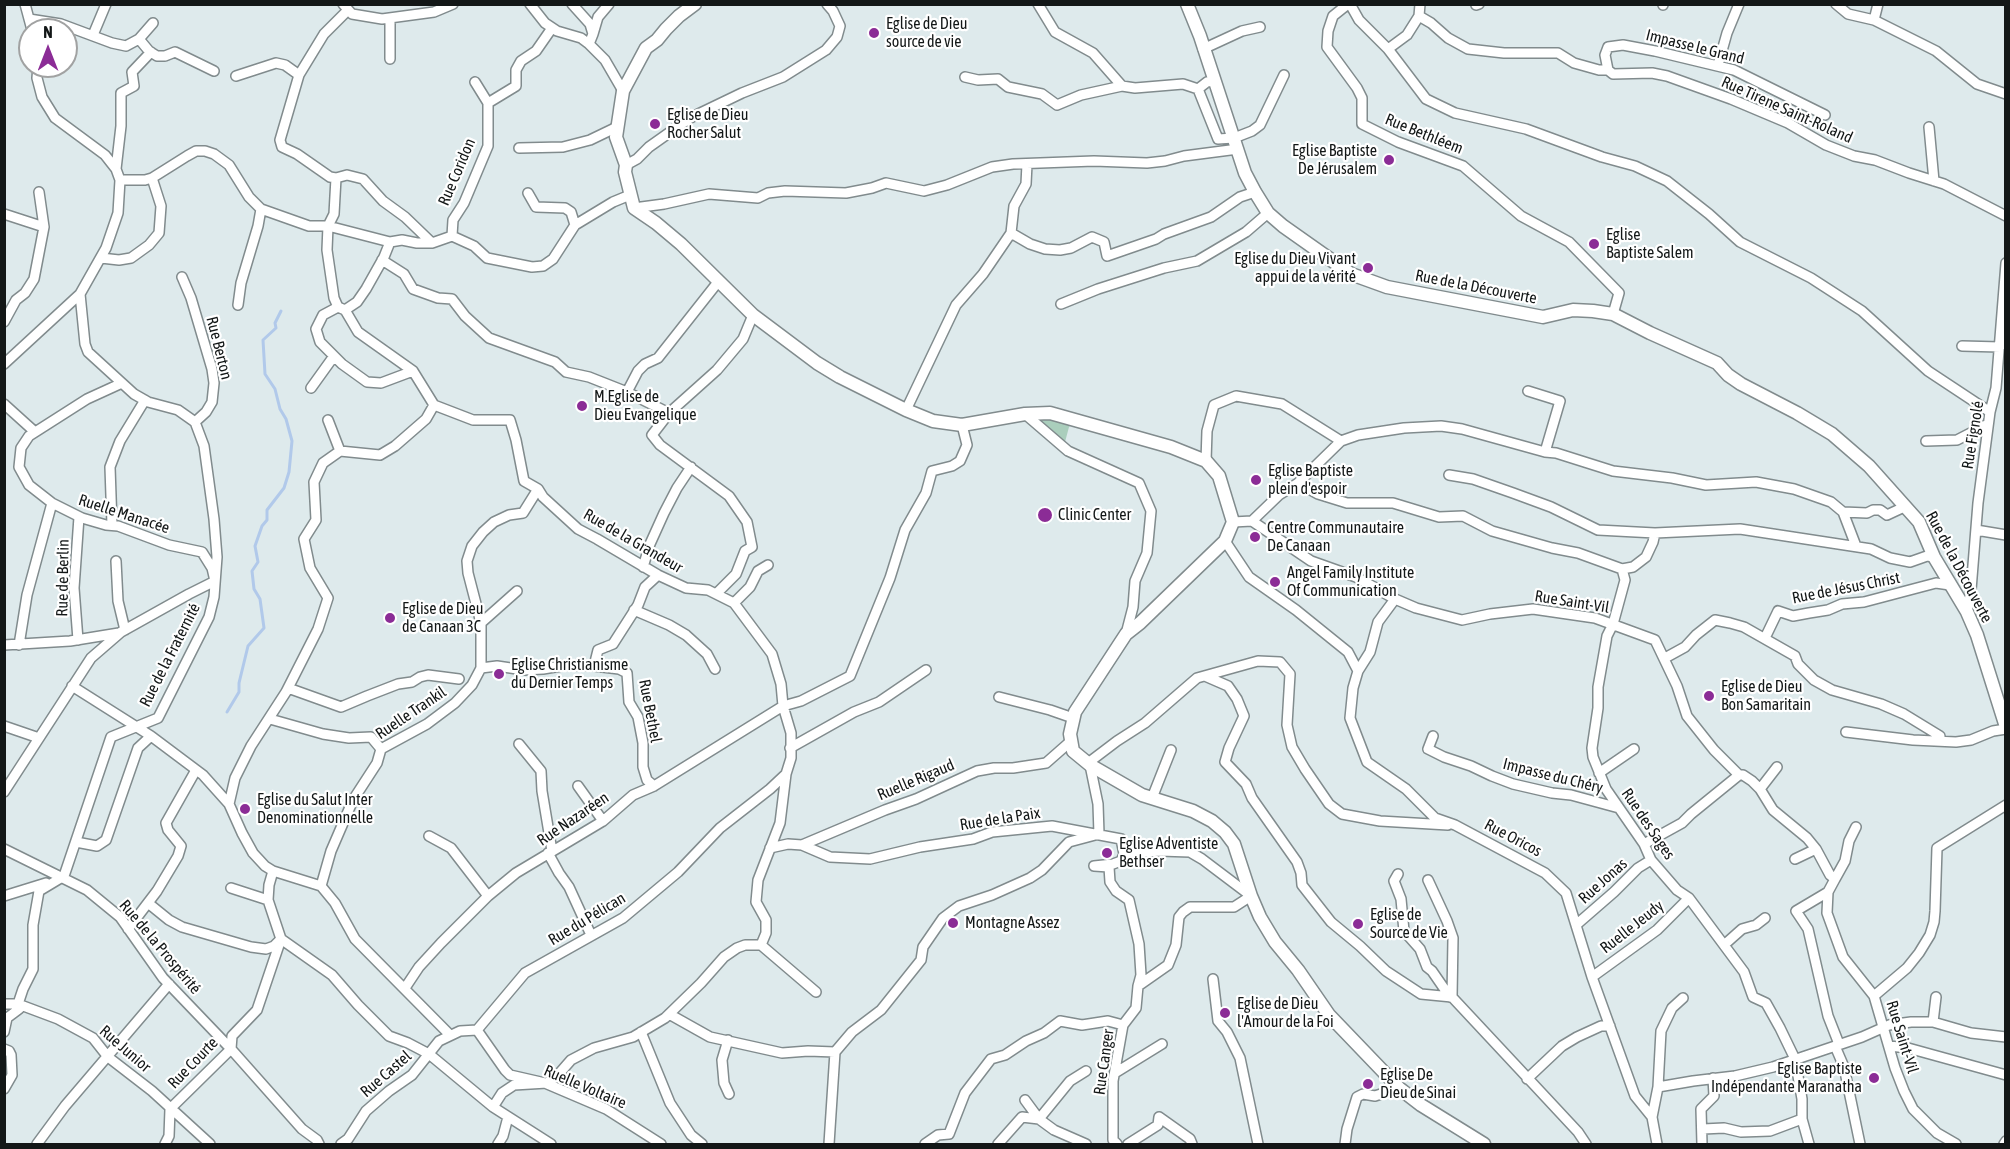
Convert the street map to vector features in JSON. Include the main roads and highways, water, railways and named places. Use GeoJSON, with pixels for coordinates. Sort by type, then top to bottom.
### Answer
{"type":"FeatureCollection","features":[{"type":"Feature","properties":{"kind":"waterway"},"geometry":{"type":"LineString","coordinates":[[227,712],[239,692],[248,646],[264,628],[260,599],[254,589],[252,571],[258,562],[255,546],[262,526],[267,520],[267,510],[284,488],[289,472],[292,441],[275,389],[265,374],[263,340],[276,328],[275,323],[281,311]]}},
{"type":"Feature","properties":{"kind":"place","name":"Eglise de Dieu source de vie"},"geometry":{"type":"Point","coordinates":[874,33]}},
{"type":"Feature","properties":{"kind":"place","name":"Eglise de Dieu Rocher Salut"},"geometry":{"type":"Point","coordinates":[655,124]}},
{"type":"Feature","properties":{"kind":"place","name":"Eglise Baptiste De Jérusalem"},"geometry":{"type":"Point","coordinates":[1389,160]}},
{"type":"Feature","properties":{"kind":"place","name":"Eglise Baptiste Salem"},"geometry":{"type":"Point","coordinates":[1594,244]}},
{"type":"Feature","properties":{"kind":"place","name":"Eglise du Dieu Vivant appui de la vérité"},"geometry":{"type":"Point","coordinates":[1368,268]}},
{"type":"Feature","properties":{"kind":"place","name":"M.Eglise de Dieu Evangelique"},"geometry":{"type":"Point","coordinates":[582,406]}},
{"type":"Feature","properties":{"kind":"place","name":"Eglise Baptiste plein d'espoir"},"geometry":{"type":"Point","coordinates":[1256,480]}},
{"type":"Feature","properties":{"kind":"place","name":"Clinic Center"},"geometry":{"type":"Point","coordinates":[1045,515]}},
{"type":"Feature","properties":{"kind":"place","name":"Centre Communautaire De Canaan"},"geometry":{"type":"Point","coordinates":[1255,537]}},
{"type":"Feature","properties":{"kind":"place","name":"Angel Family Institute Of Communication"},"geometry":{"type":"Point","coordinates":[1275,582]}},
{"type":"Feature","properties":{"kind":"place","name":"Eglise de Dieu de Canaan 3C"},"geometry":{"type":"Point","coordinates":[390,618]}},
{"type":"Feature","properties":{"kind":"place","name":"Eglise Christianisme du Dernier Temps"},"geometry":{"type":"Point","coordinates":[499,674]}},
{"type":"Feature","properties":{"kind":"place","name":"Eglise de Dieu Bon Samaritain"},"geometry":{"type":"Point","coordinates":[1709,696]}},
{"type":"Feature","properties":{"kind":"place","name":"Eglise du Salut Inter Denominationnelle"},"geometry":{"type":"Point","coordinates":[245,809]}},
{"type":"Feature","properties":{"kind":"place","name":"Eglise Adventiste Bethser"},"geometry":{"type":"Point","coordinates":[1107,853]}},
{"type":"Feature","properties":{"kind":"place","name":"Montagne Assez"},"geometry":{"type":"Point","coordinates":[953,923]}},
{"type":"Feature","properties":{"kind":"place","name":"Eglise de Source de Vie"},"geometry":{"type":"Point","coordinates":[1358,924]}},
{"type":"Feature","properties":{"kind":"place","name":"Eglise de Dieu l'Amour de la Foi"},"geometry":{"type":"Point","coordinates":[1225,1013]}},
{"type":"Feature","properties":{"kind":"place","name":"Eglise Baptiste Indépendante Maranatha"},"geometry":{"type":"Point","coordinates":[1874,1078]}},
{"type":"Feature","properties":{"kind":"place","name":"Eglise De Dieu de Sinai"},"geometry":{"type":"Point","coordinates":[1368,1084]}}]}
